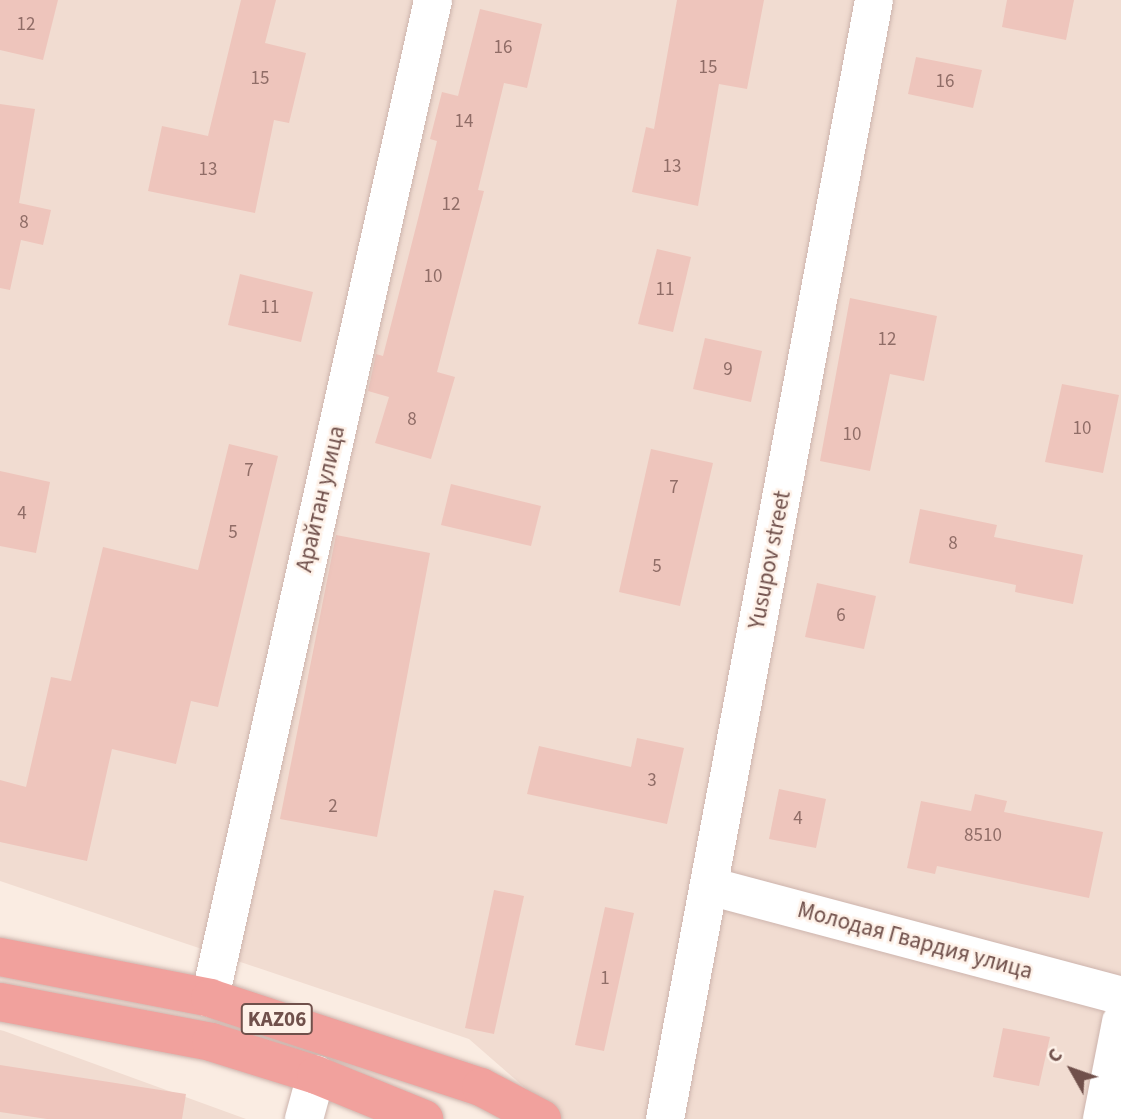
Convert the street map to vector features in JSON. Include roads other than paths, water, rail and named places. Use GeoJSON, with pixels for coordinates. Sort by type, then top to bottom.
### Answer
{"type":"FeatureCollection","features":[{"type":"Feature","properties":{"kind":"highway","name":"KАZ06"},"geometry":{"type":"LineString","coordinates":[[0,957],[210,998],[481,1087],[542,1119]]}},
{"type":"Feature","properties":{"kind":"highway","name":"KАZ06"},"geometry":{"type":"LineString","coordinates":[[0,1002],[211,1042],[316,1075],[424,1119]]}},
{"type":"Feature","properties":{"kind":"street","name":"Арайтан улица"},"geometry":{"type":"LineString","coordinates":[[210,998],[433,0]]}},
{"type":"Feature","properties":{"kind":"street","name":"Yusupov street"},"geometry":{"type":"LineString","coordinates":[[665,1119],[874,0]]}},
{"type":"Feature","properties":{"kind":"street","name":"Молодая Гвардия улица"},"geometry":{"type":"LineString","coordinates":[[709,886],[1121,996]]}},
{"type":"Feature","properties":{"kind":"street"},"geometry":{"type":"LineString","coordinates":[[1102,1119],[1121,1023]]}},
{"type":"Feature","properties":{"kind":"street"},"geometry":{"type":"LineString","coordinates":[[304,1119],[316,1075]]}}]}
